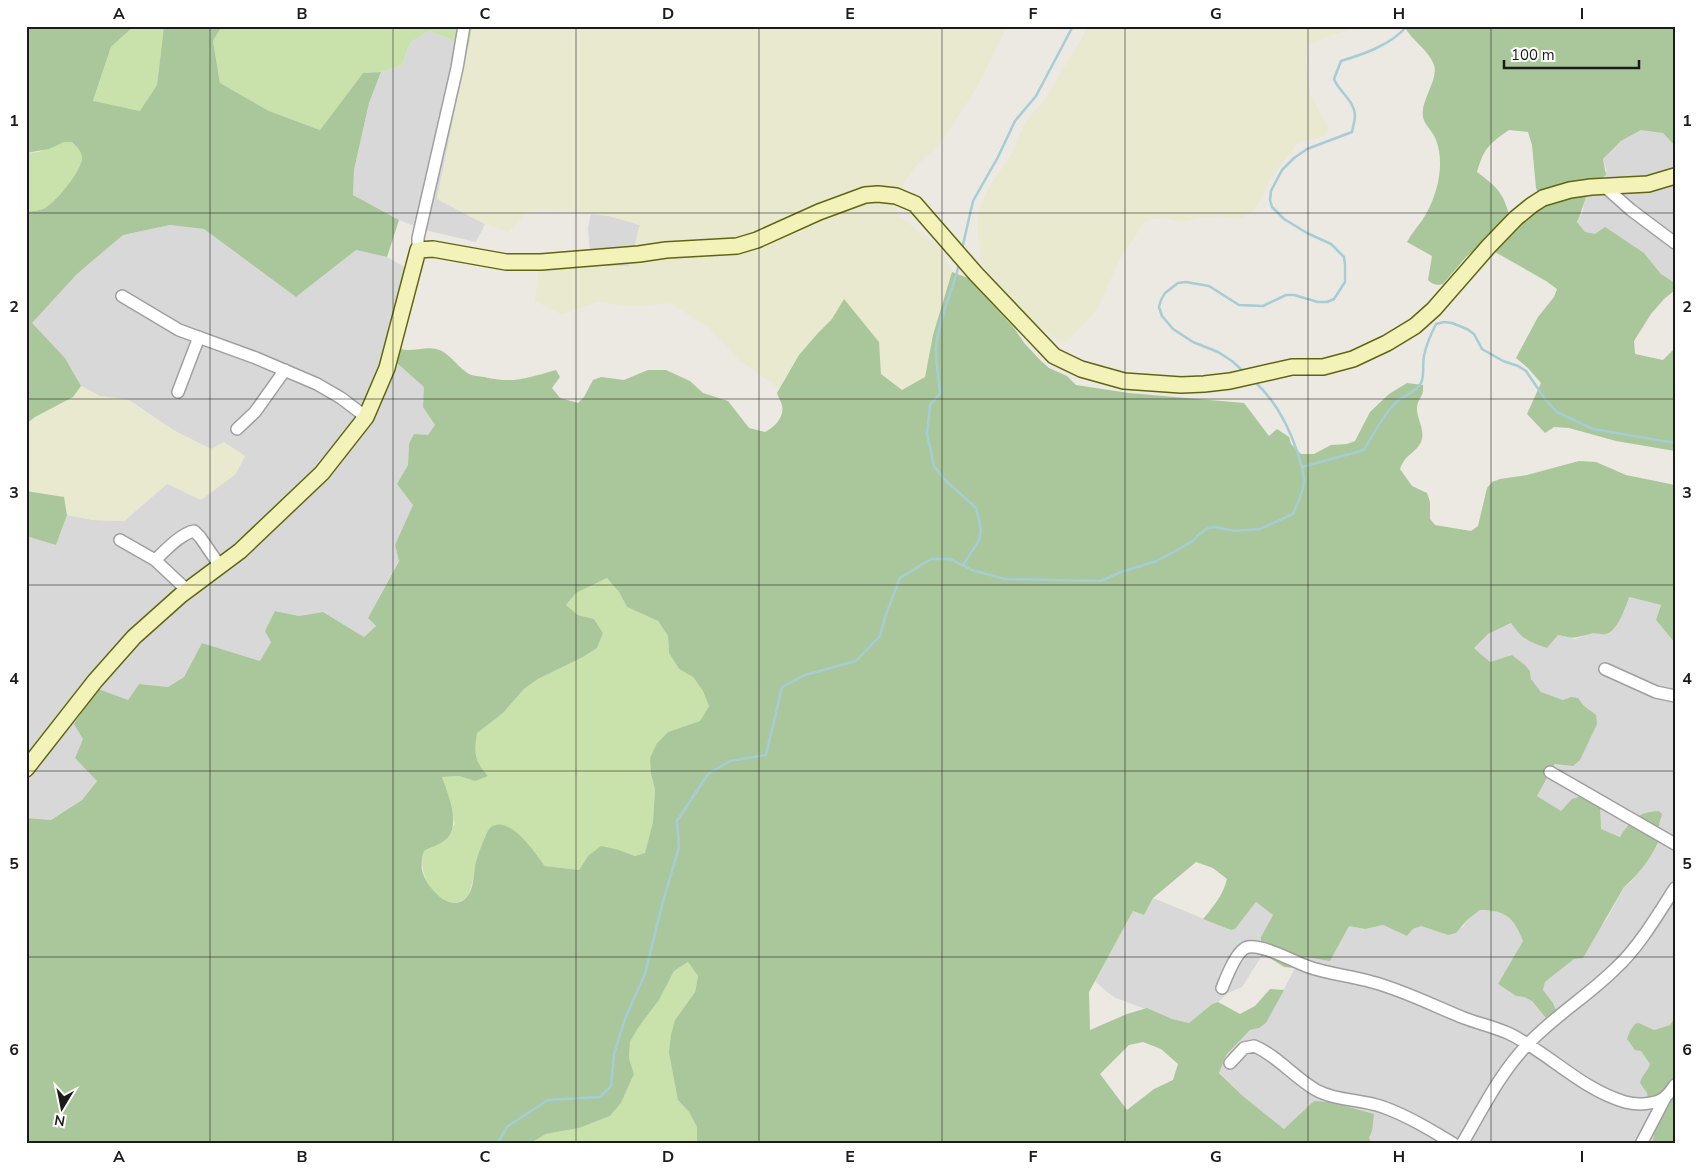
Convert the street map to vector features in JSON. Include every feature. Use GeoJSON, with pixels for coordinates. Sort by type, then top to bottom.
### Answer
{"type":"FeatureCollection","features":[{"type":"Feature","properties":{"kind":"main road"},"geometry":{"type":"LineString","coordinates":[[26,769],[101,674],[134,637],[188,591],[240,552],[322,473],[366,417],[387,368],[418,250],[433,249],[506,262],[541,262],[666,250],[737,246],[757,240],[819,212],[865,195],[896,196],[915,204],[976,274],[1054,356],[1081,369],[1124,381],[1181,385],[1230,381],[1264,372],[1292,367],[1322,366],[1353,359],[1415,326],[1434,309],[1478,258],[1532,204],[1543,198],[1570,190],[1648,184],[1675,176]]}},
{"type":"Feature","properties":{"kind":"street"},"geometry":{"type":"LineString","coordinates":[[418,250],[418,240],[457,68],[464,26]]}},
{"type":"Feature","properties":{"kind":"street"},"geometry":{"type":"LineString","coordinates":[[1604,186],[1631,210],[1675,242]]}},
{"type":"Feature","properties":{"kind":"street"},"geometry":{"type":"LineString","coordinates":[[122,296],[179,330],[256,358],[317,384],[341,398],[366,417]]}},
{"type":"Feature","properties":{"kind":"street"},"geometry":{"type":"LineString","coordinates":[[178,392],[199,337]]}},
{"type":"Feature","properties":{"kind":"street"},"geometry":{"type":"LineString","coordinates":[[237,429],[255,412],[285,370]]}},
{"type":"Feature","properties":{"kind":"street"},"geometry":{"type":"LineString","coordinates":[[155,560],[179,540],[194,531],[220,566]]}},
{"type":"Feature","properties":{"kind":"street"},"geometry":{"type":"LineString","coordinates":[[120,540],[155,560],[188,591]]}},
{"type":"Feature","properties":{"kind":"street"},"geometry":{"type":"LineString","coordinates":[[1605,668],[1656,692],[1675,696]]}},
{"type":"Feature","properties":{"kind":"street"},"geometry":{"type":"LineString","coordinates":[[1550,772],[1675,844]]}},
{"type":"Feature","properties":{"kind":"street"},"geometry":{"type":"LineString","coordinates":[[1462,1144],[1512,1062],[1558,1016],[1584,997],[1618,966],[1645,932],[1675,888]]}},
{"type":"Feature","properties":{"kind":"street"},"geometry":{"type":"LineString","coordinates":[[1222,988],[1242,950],[1254,947],[1273,952],[1317,970],[1373,982],[1466,1018],[1496,1027],[1513,1035],[1571,1075],[1608,1095],[1626,1102],[1649,1103],[1665,1098]]}},
{"type":"Feature","properties":{"kind":"street"},"geometry":{"type":"LineString","coordinates":[[1230,1063],[1249,1046],[1258,1047],[1316,1090],[1332,1097],[1382,1106],[1421,1124],[1454,1144]]}},
{"type":"Feature","properties":{"kind":"street"},"geometry":{"type":"LineString","coordinates":[[1641,1144],[1665,1098],[1675,1085]]}},
{"type":"Feature","properties":{"kind":"shaded area"},"geometry":{"type":"Polygon","coordinates":[[[429,31],[469,46],[437,199],[485,224],[476,242],[425,230],[399,220],[353,195],[354,170],[369,103],[381,72],[402,65],[410,43],[429,31]]]}},
{"type":"Feature","properties":{"kind":"shaded area"},"geometry":{"type":"Polygon","coordinates":[[[1646,129],[1663,133],[1675,146],[1675,283],[1661,274],[1644,253],[1628,243],[1585,232],[1577,223],[1592,186],[1607,171],[1603,159],[1621,141],[1646,129]]]}},
{"type":"Feature","properties":{"kind":"shaded area"},"geometry":{"type":"Polygon","coordinates":[[[591,214],[609,216],[640,225],[629,266],[591,266],[588,228],[591,214]]]}},
{"type":"Feature","properties":{"kind":"shaded area"},"geometry":{"type":"Polygon","coordinates":[[[170,225],[204,229],[296,297],[356,250],[387,257],[406,268],[406,320],[397,363],[425,387],[423,407],[435,425],[428,435],[409,444],[408,465],[398,484],[413,505],[395,545],[399,560],[368,618],[376,626],[364,637],[323,612],[299,616],[276,611],[271,642],[260,661],[202,643],[184,677],[168,687],[139,684],[128,700],[83,739],[75,758],[97,780],[82,800],[51,820],[26,818],[26,536],[56,545],[67,515],[93,520],[124,521],[167,484],[245,457],[224,442],[211,449],[173,430],[129,400],[100,396],[81,386],[65,358],[31,323],[77,274],[123,235],[170,225]]]}},
{"type":"Feature","properties":{"kind":"shaded area"},"geometry":{"type":"Polygon","coordinates":[[[1628,597],[1661,605],[1656,620],[1675,643],[1675,979],[1673,993],[1675,996],[1675,1017],[1670,1025],[1654,1030],[1639,1023],[1641,1051],[1650,1064],[1640,1083],[1647,1093],[1649,1107],[1657,1119],[1652,1144],[1372,1144],[1369,1138],[1372,1131],[1363,1111],[1323,1100],[1284,1129],[1244,1097],[1219,1072],[1226,1055],[1250,1030],[1259,1028],[1266,1023],[1295,968],[1304,957],[1330,960],[1349,926],[1365,929],[1383,925],[1407,936],[1413,929],[1421,926],[1448,935],[1463,927],[1467,920],[1480,910],[1498,911],[1513,920],[1518,927],[1523,941],[1498,984],[1516,996],[1532,1001],[1546,1018],[1556,1010],[1543,990],[1545,982],[1574,959],[1607,919],[1624,887],[1631,882],[1658,845],[1658,826],[1662,818],[1628,823],[1621,837],[1600,829],[1600,806],[1572,800],[1561,812],[1537,796],[1556,764],[1564,765],[1590,710],[1571,697],[1563,700],[1541,692],[1531,679],[1530,671],[1512,655],[1490,662],[1474,648],[1488,634],[1512,623],[1516,629],[1547,648],[1558,635],[1575,639],[1589,634],[1605,634],[1613,630],[1625,609],[1628,597]]]}},
{"type":"Feature","properties":{"kind":"shaded area"},"geometry":{"type":"Polygon","coordinates":[[[1153,898],[1231,930],[1235,929],[1256,902],[1273,915],[1261,937],[1261,957],[1242,987],[1228,993],[1189,1023],[1172,1019],[1116,998],[1095,981],[1133,911],[1144,915],[1153,898]]]}},
{"type":"Feature","properties":{"kind":"green space"},"geometry":{"type":"Polygon","coordinates":[[[26,26],[134,26],[111,47],[93,101],[140,111],[157,85],[164,26],[222,26],[213,41],[220,83],[269,111],[320,130],[363,73],[381,72],[369,103],[354,170],[353,195],[399,220],[387,257],[356,250],[296,297],[204,229],[170,225],[123,235],[77,274],[32,323],[65,358],[81,386],[73,397],[35,417],[26,424],[26,212],[43,209],[50,205],[73,178],[81,163],[82,156],[72,142],[64,142],[49,149],[26,153],[26,26]]]}},
{"type":"Feature","properties":{"kind":"green space"},"geometry":{"type":"Polygon","coordinates":[[[134,26],[164,26],[157,85],[141,111],[93,102],[111,47],[134,26]]]}},
{"type":"Feature","properties":{"kind":"green space"},"geometry":{"type":"Polygon","coordinates":[[[222,26],[472,26],[469,46],[429,31],[410,43],[402,65],[381,72],[363,73],[320,130],[269,111],[220,83],[213,41],[222,26]]]}},
{"type":"Feature","properties":{"kind":"green space"},"geometry":{"type":"Polygon","coordinates":[[[472,26],[1007,26],[977,87],[939,145],[914,168],[904,183],[895,213],[940,248],[952,272],[933,335],[925,377],[901,390],[881,373],[879,342],[844,300],[832,319],[799,355],[779,388],[741,361],[707,326],[670,303],[633,306],[599,302],[561,314],[535,301],[539,268],[629,266],[640,225],[609,216],[545,209],[528,211],[508,232],[479,221],[437,199],[472,26]]]}},
{"type":"Feature","properties":{"kind":"green space"},"geometry":{"type":"Polygon","coordinates":[[[1089,26],[1354,26],[1308,46],[1306,62],[1310,94],[1329,130],[1324,136],[1299,142],[1270,178],[1260,202],[1252,212],[1239,219],[1218,216],[1181,222],[1164,218],[1144,222],[1118,262],[1100,304],[1069,340],[1059,342],[1041,328],[1002,290],[982,264],[977,220],[981,204],[993,181],[1013,153],[1025,123],[1046,98],[1089,26]]]}},
{"type":"Feature","properties":{"kind":"green space"},"geometry":{"type":"Polygon","coordinates":[[[1404,26],[1675,26],[1675,146],[1663,133],[1641,130],[1621,141],[1603,159],[1606,175],[1590,189],[1577,222],[1585,232],[1595,234],[1605,227],[1644,253],[1661,274],[1675,283],[1675,290],[1651,314],[1634,341],[1635,354],[1663,360],[1675,348],[1675,451],[1616,441],[1569,428],[1554,427],[1545,433],[1527,414],[1541,383],[1516,358],[1538,317],[1554,297],[1557,289],[1546,281],[1481,244],[1466,257],[1443,284],[1431,283],[1428,280],[1432,256],[1407,242],[1430,206],[1439,178],[1439,149],[1435,137],[1423,117],[1424,104],[1435,71],[1428,54],[1404,26]],[[1509,130],[1497,139],[1488,147],[1477,172],[1493,185],[1502,196],[1513,228],[1543,204],[1536,188],[1532,145],[1528,132],[1509,130]]]}},
{"type":"Feature","properties":{"kind":"green space"},"geometry":{"type":"Polygon","coordinates":[[[64,142],[72,142],[82,156],[78,170],[68,185],[50,205],[41,210],[26,212],[26,153],[39,152],[64,142]]]}},
{"type":"Feature","properties":{"kind":"green space"},"geometry":{"type":"Polygon","coordinates":[[[952,272],[968,278],[1014,328],[1025,344],[1041,361],[1049,368],[1067,376],[1076,385],[1129,393],[1244,403],[1269,436],[1277,429],[1289,437],[1291,444],[1301,454],[1314,454],[1331,445],[1347,444],[1355,441],[1370,412],[1389,394],[1407,383],[1423,385],[1423,393],[1417,407],[1422,429],[1421,442],[1405,460],[1400,469],[1412,486],[1427,493],[1430,502],[1430,519],[1435,525],[1471,531],[1478,526],[1487,488],[1492,482],[1579,461],[1596,462],[1626,475],[1675,485],[1675,643],[1656,620],[1661,605],[1629,597],[1614,629],[1606,634],[1592,633],[1574,638],[1558,635],[1547,648],[1526,639],[1511,623],[1488,634],[1474,648],[1490,662],[1512,655],[1530,671],[1531,679],[1541,692],[1563,700],[1571,697],[1578,698],[1583,705],[1596,715],[1597,724],[1580,760],[1573,766],[1555,764],[1537,796],[1561,811],[1572,799],[1582,796],[1600,806],[1601,829],[1620,837],[1628,825],[1641,815],[1659,811],[1662,814],[1659,828],[1663,832],[1656,847],[1642,869],[1624,887],[1583,958],[1574,959],[1545,982],[1543,990],[1556,1010],[1546,1018],[1532,1001],[1516,996],[1498,984],[1523,941],[1516,926],[1503,914],[1489,910],[1480,910],[1467,920],[1456,933],[1448,935],[1421,926],[1413,929],[1407,936],[1383,925],[1365,929],[1349,926],[1330,961],[1305,957],[1295,968],[1284,967],[1267,956],[1261,957],[1261,937],[1273,915],[1256,902],[1235,929],[1231,930],[1203,919],[1221,895],[1227,879],[1213,868],[1196,862],[1153,898],[1144,915],[1133,911],[1089,992],[1090,1030],[1127,1014],[1147,1008],[1172,1019],[1189,1023],[1212,1004],[1218,1002],[1240,1014],[1255,1006],[1270,989],[1284,990],[1266,1023],[1259,1028],[1250,1030],[1226,1055],[1219,1073],[1244,1097],[1284,1129],[1314,1101],[1331,1102],[1374,1114],[1372,1131],[1369,1138],[1372,1144],[697,1144],[697,1127],[689,1112],[678,1100],[669,1053],[675,1020],[695,992],[698,976],[688,962],[674,971],[659,1000],[630,1042],[629,1058],[634,1074],[621,1103],[610,1116],[579,1128],[546,1134],[529,1144],[26,1144],[26,818],[51,820],[82,800],[97,781],[75,758],[83,739],[74,724],[98,689],[128,700],[139,684],[168,687],[184,677],[202,643],[260,661],[271,642],[265,631],[275,611],[299,616],[323,612],[364,637],[376,626],[368,618],[399,561],[395,545],[413,505],[397,484],[408,465],[409,444],[414,434],[428,435],[435,425],[423,407],[424,387],[397,363],[400,349],[437,349],[446,353],[469,374],[495,379],[520,379],[556,370],[560,377],[552,388],[560,398],[578,403],[584,397],[593,380],[601,377],[624,380],[648,370],[666,370],[690,381],[703,393],[728,401],[749,428],[765,432],[775,425],[782,414],[782,405],[777,393],[799,355],[832,319],[844,299],[879,342],[881,374],[902,390],[925,377],[933,335],[952,272]],[[607,578],[576,593],[566,605],[578,615],[594,619],[603,633],[597,648],[538,679],[524,689],[503,713],[477,733],[476,756],[480,766],[488,776],[475,781],[459,776],[442,777],[452,810],[453,827],[445,840],[424,851],[422,870],[431,888],[449,902],[456,903],[462,901],[469,894],[473,883],[476,862],[485,838],[489,829],[498,824],[514,830],[529,845],[545,866],[579,870],[588,856],[601,846],[635,856],[645,853],[653,822],[655,790],[650,758],[657,743],[668,732],[700,721],[709,706],[703,691],[693,677],[679,669],[669,653],[668,636],[658,621],[627,607],[619,592],[607,578]],[[1143,1042],[1129,1045],[1100,1074],[1127,1110],[1154,1089],[1173,1080],[1178,1064],[1161,1049],[1143,1042]]]}},
{"type":"Feature","properties":{"kind":"green space"},"geometry":{"type":"Polygon","coordinates":[[[81,386],[100,396],[129,400],[173,430],[211,449],[224,442],[245,456],[236,474],[201,500],[167,484],[124,521],[93,520],[67,515],[64,497],[26,491],[26,424],[35,417],[73,397],[81,386]]]}},
{"type":"Feature","properties":{"kind":"green space"},"geometry":{"type":"Polygon","coordinates":[[[26,491],[64,497],[67,515],[56,545],[26,536],[26,491]]]}},
{"type":"Feature","properties":{"kind":"green space"},"geometry":{"type":"Polygon","coordinates":[[[607,578],[619,592],[627,607],[658,621],[668,636],[669,653],[679,669],[693,677],[703,691],[709,706],[700,721],[668,732],[657,743],[651,774],[655,790],[653,822],[645,853],[635,856],[619,850],[588,856],[579,870],[545,866],[535,853],[485,836],[469,894],[461,901],[452,902],[443,899],[428,884],[422,862],[424,851],[440,843],[455,824],[442,777],[459,776],[475,781],[476,733],[503,713],[524,689],[538,679],[597,648],[603,633],[594,619],[578,615],[566,605],[576,593],[607,578]]]}},
{"type":"Feature","properties":{"kind":"green space"},"geometry":{"type":"Polygon","coordinates":[[[688,962],[698,976],[695,992],[675,1020],[678,1100],[689,1112],[697,1127],[697,1143],[529,1144],[546,1134],[579,1128],[610,1116],[621,1103],[634,1074],[629,1058],[630,1042],[659,1000],[674,971],[688,962]]]}},
{"type":"Feature","properties":{"kind":"green space"},"geometry":{"type":"Polygon","coordinates":[[[1675,1017],[1675,1144],[1652,1144],[1657,1119],[1649,1107],[1647,1093],[1640,1083],[1650,1064],[1641,1051],[1635,1050],[1627,1039],[1635,1024],[1639,1023],[1654,1030],[1670,1025],[1675,1017]]]}},
{"type":"Feature","properties":{"kind":"waterway"},"geometry":{"type":"LineString","coordinates":[[962,249],[973,201],[998,157],[1015,121],[1036,96],[1073,26]]}},
{"type":"Feature","properties":{"kind":"waterway"},"geometry":{"type":"LineString","coordinates":[[1244,372],[1218,352],[1193,342],[1173,329],[1162,316],[1159,307],[1161,300],[1165,293],[1178,283],[1186,282],[1209,286],[1239,305],[1263,306],[1286,295],[1294,295],[1318,302],[1327,302],[1334,299],[1345,282],[1344,257],[1331,244],[1307,233],[1284,219],[1272,207],[1270,200],[1271,191],[1282,170],[1294,158],[1307,149],[1352,132],[1355,117],[1354,110],[1334,79],[1341,61],[1385,44],[1401,33],[1407,26]]}},
{"type":"Feature","properties":{"kind":"waterway"},"geometry":{"type":"LineString","coordinates":[[959,264],[939,328],[936,356],[940,393],[930,405],[927,434],[934,466],[944,479],[976,508],[981,532],[979,540],[963,565]]}},
{"type":"Feature","properties":{"kind":"waterway"},"geometry":{"type":"LineString","coordinates":[[1302,467],[1364,450],[1394,404],[1415,390],[1421,383],[1424,356],[1429,340],[1436,324],[1444,322],[1467,329],[1474,334],[1482,349],[1526,371],[1545,399],[1557,412],[1593,429],[1675,443]]}},
{"type":"Feature","properties":{"kind":"waterway"},"geometry":{"type":"LineString","coordinates":[[497,1144],[507,1127],[548,1100],[600,1097],[611,1086],[614,1054],[625,1019],[645,974],[679,847],[677,821],[708,774],[730,761],[766,755],[782,687],[805,675],[856,661],[880,636],[900,578],[931,559],[950,559],[972,570],[1005,579],[1101,581],[1121,572],[1157,561],[1193,541],[1208,528],[1216,527],[1234,531],[1260,529],[1293,514],[1304,485],[1301,462],[1290,432],[1280,414],[1269,397],[1255,382]]}}]}
